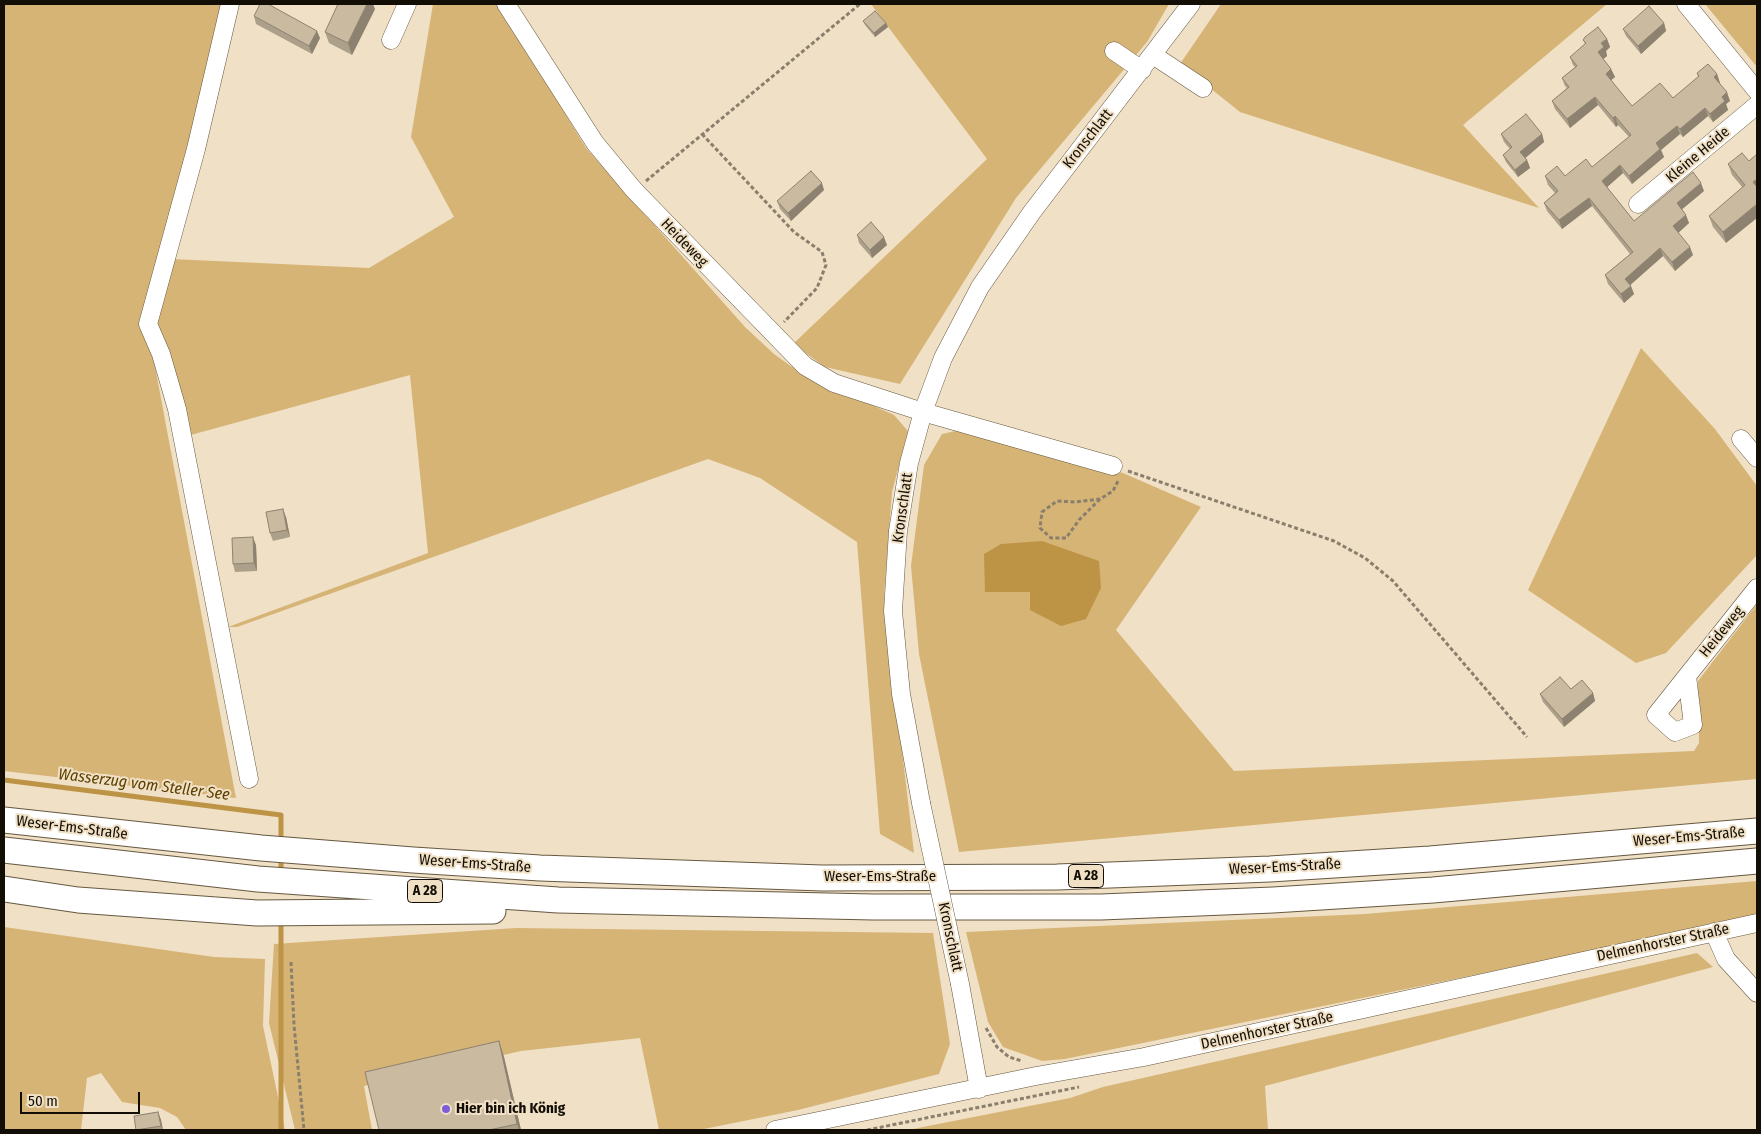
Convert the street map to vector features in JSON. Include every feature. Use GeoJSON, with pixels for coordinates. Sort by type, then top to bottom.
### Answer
{"type":"FeatureCollection","features":[{"type":"Feature","properties":{"kind":"highway","name":"Weser-Ems-Straße"},"geometry":{"type":"LineString","coordinates":[[4,820],[261,848],[531,868],[822,878],[1057,877],[1270,869],[1430,859],[1757,831]]}},
{"type":"Feature","properties":{"kind":"highway","name":"Weser-Ems-Straße"},"geometry":{"type":"LineString","coordinates":[[4,850],[258,879],[558,900],[873,908],[1101,907],[1433,890],[1757,861]]}},
{"type":"Feature","properties":{"kind":"highway"},"geometry":{"type":"LineString","coordinates":[[4,889],[78,900],[257,913],[538,911],[558,900]]}},
{"type":"Feature","properties":{"kind":"street"},"geometry":{"type":"LineString","coordinates":[[230,4],[196,149],[148,324],[161,354],[177,409],[249,779]]}},
{"type":"Feature","properties":{"kind":"street"},"geometry":{"type":"LineString","coordinates":[[390,40],[407,4]]}},
{"type":"Feature","properties":{"kind":"street","name":"Heideweg"},"geometry":{"type":"LineString","coordinates":[[506,4],[595,143],[634,190],[772,335],[805,366],[834,383],[923,412],[1113,466]]}},
{"type":"Feature","properties":{"kind":"street","name":"Kronschlatt"},"geometry":{"type":"LineString","coordinates":[[979,1089],[960,984],[921,803],[900,694],[893,611],[898,531],[909,463],[923,412],[943,358],[980,288],[1032,212],[1142,70],[1190,4]]}},
{"type":"Feature","properties":{"kind":"street"},"geometry":{"type":"LineString","coordinates":[[1686,4],[1757,91]]}},
{"type":"Feature","properties":{"kind":"street"},"geometry":{"type":"LineString","coordinates":[[1114,51],[1142,70]]}},
{"type":"Feature","properties":{"kind":"street"},"geometry":{"type":"LineString","coordinates":[[1153,55],[1203,88]]}},
{"type":"Feature","properties":{"kind":"street","name":"Kleine Heide"},"geometry":{"type":"LineString","coordinates":[[1638,204],[1757,105]]}},
{"type":"Feature","properties":{"kind":"street"},"geometry":{"type":"LineString","coordinates":[[1741,439],[1757,458]]}},
{"type":"Feature","properties":{"kind":"street","name":"Heideweg"},"geometry":{"type":"LineString","coordinates":[[1687,676],[1757,588]]}},
{"type":"Feature","properties":{"kind":"street","name":"Delmenhorster Straße"},"geometry":{"type":"LineString","coordinates":[[776,1130],[1036,1076],[1144,1057],[1757,923]]}},
{"type":"Feature","properties":{"kind":"street"},"geometry":{"type":"LineString","coordinates":[[1714,932],[1726,958],[1757,993]]}},
{"type":"Feature","properties":{"kind":"path"},"geometry":{"type":"LineString","coordinates":[[634,190],[860,4]]}},
{"type":"Feature","properties":{"kind":"path"},"geometry":{"type":"LineString","coordinates":[[702,134],[794,232],[822,252],[826,265],[817,288],[772,335]]}},
{"type":"Feature","properties":{"kind":"path"},"geometry":{"type":"LineString","coordinates":[[1100,499],[1075,502],[1057,501],[1042,512],[1040,528],[1051,538],[1066,538],[1100,499],[1113,491],[1118,480],[1113,466]]}},
{"type":"Feature","properties":{"kind":"path"},"geometry":{"type":"LineString","coordinates":[[1113,466],[1334,541],[1365,558],[1393,581],[1527,737]]}},
{"type":"Feature","properties":{"kind":"path"},"geometry":{"type":"LineString","coordinates":[[291,962],[294,1025],[304,1130]]}},
{"type":"Feature","properties":{"kind":"path"},"geometry":{"type":"LineString","coordinates":[[984,1024],[997,1047],[1009,1057],[1033,1063],[1040,1096]]}},
{"type":"Feature","properties":{"kind":"shaded area"},"geometry":{"type":"Polygon","coordinates":[[[4,4],[223,4],[150,340],[236,798],[4,771],[4,4]]]}},
{"type":"Feature","properties":{"kind":"shaded area"},"geometry":{"type":"Polygon","coordinates":[[[433,4],[498,4],[586,148],[745,327],[774,354],[799,372],[894,415],[908,431],[892,492],[884,596],[914,853],[880,834],[857,542],[760,478],[708,459],[237,627],[228,627],[428,553],[410,375],[187,436],[154,324],[171,259],[369,268],[454,217],[411,137],[433,4]]]}},
{"type":"Feature","properties":{"kind":"shaded area"},"geometry":{"type":"Polygon","coordinates":[[[871,4],[1169,4],[1147,42],[1016,198],[900,384],[825,367],[793,344],[987,159],[871,4]]]}},
{"type":"Feature","properties":{"kind":"shaded area"},"geometry":{"type":"Polygon","coordinates":[[[1221,4],[1607,4],[1463,125],[1539,208],[1240,112],[1180,64],[1221,4]]]}},
{"type":"Feature","properties":{"kind":"shaded area"},"geometry":{"type":"Polygon","coordinates":[[[1705,4],[1757,4],[1757,67],[1705,4]]]}},
{"type":"Feature","properties":{"kind":"shaded area"},"geometry":{"type":"Polygon","coordinates":[[[1641,348],[1715,429],[1757,486],[1757,555],[1666,653],[1636,663],[1528,590],[1641,348]]]}},
{"type":"Feature","properties":{"kind":"shaded area"},"geometry":{"type":"Polygon","coordinates":[[[960,430],[1123,473],[1201,507],[1116,630],[1234,771],[1694,751],[1699,743],[1698,681],[1757,604],[1757,779],[959,852],[919,654],[911,566],[924,465],[942,434],[960,430]]]}},
{"type":"Feature","properties":{"kind":"shaded area"},"geometry":{"type":"Polygon","coordinates":[[[1042,541],[1099,561],[1101,588],[1086,619],[1061,626],[1030,610],[1030,592],[985,592],[984,554],[1001,544],[1042,541]]]}},
{"type":"Feature","properties":{"kind":"shaded area"},"geometry":{"type":"Polygon","coordinates":[[[1757,881],[1757,917],[1065,1059],[1042,1061],[1003,1047],[988,1022],[966,932],[1365,914],[1757,881]]]}},
{"type":"Feature","properties":{"kind":"shaded area"},"geometry":{"type":"Polygon","coordinates":[[[4,927],[214,957],[265,959],[263,1026],[285,1130],[186,1130],[177,1117],[160,1108],[122,1102],[101,1073],[87,1078],[81,1130],[4,1130],[4,927]]]}},
{"type":"Feature","properties":{"kind":"shaded area"},"geometry":{"type":"Polygon","coordinates":[[[516,928],[933,933],[950,1044],[939,1074],[798,1110],[699,1130],[659,1130],[640,1038],[521,1051],[364,1086],[372,1130],[295,1130],[269,1023],[274,944],[516,928]]]}},
{"type":"Feature","properties":{"kind":"shaded area"},"geometry":{"type":"Polygon","coordinates":[[[1697,953],[1713,967],[1265,1086],[1268,1130],[908,1130],[1070,1098],[1103,1087],[1697,953]]]}},
{"type":"Feature","properties":{"kind":"building"},"geometry":{"type":"Polygon","coordinates":[[[260,4],[268,4],[317,31],[309,46],[254,16],[260,4]]]}},
{"type":"Feature","properties":{"kind":"building"},"geometry":{"type":"Polygon","coordinates":[[[338,4],[367,4],[348,43],[325,32],[338,4]]]}},
{"type":"Feature","properties":{"kind":"building"},"geometry":{"type":"Polygon","coordinates":[[[1649,6],[1664,23],[1638,46],[1623,29],[1649,6]]]}},
{"type":"Feature","properties":{"kind":"building"},"geometry":{"type":"Polygon","coordinates":[[[875,11],[886,23],[874,33],[863,21],[875,11]]]}},
{"type":"Feature","properties":{"kind":"building"},"geometry":{"type":"Polygon","coordinates":[[[1598,27],[1607,39],[1601,43],[1604,47],[1598,52],[1611,69],[1606,74],[1632,106],[1660,83],[1673,98],[1699,76],[1697,73],[1708,64],[1717,74],[1714,77],[1727,92],[1722,97],[1725,101],[1710,114],[1705,108],[1680,129],[1677,126],[1656,143],[1660,149],[1629,176],[1620,165],[1602,181],[1634,221],[1693,172],[1701,183],[1677,203],[1686,215],[1673,226],[1690,247],[1672,262],[1660,248],[1625,279],[1631,286],[1621,294],[1605,275],[1633,252],[1589,198],[1559,220],[1544,203],[1558,191],[1545,176],[1557,166],[1565,176],[1586,159],[1592,167],[1631,135],[1595,97],[1567,119],[1552,101],[1569,87],[1562,78],[1577,66],[1570,57],[1586,43],[1583,40],[1585,37],[1598,27]]]}},
{"type":"Feature","properties":{"kind":"building"},"geometry":{"type":"Polygon","coordinates":[[[1526,114],[1542,134],[1520,152],[1527,160],[1515,170],[1503,155],[1512,147],[1501,134],[1526,114]]]}},
{"type":"Feature","properties":{"kind":"building"},"geometry":{"type":"Polygon","coordinates":[[[1742,153],[1749,161],[1757,154],[1757,179],[1753,182],[1757,187],[1757,204],[1723,232],[1709,216],[1745,185],[1728,164],[1742,153]]]}},
{"type":"Feature","properties":{"kind":"building"},"geometry":{"type":"Polygon","coordinates":[[[811,171],[822,183],[788,213],[777,201],[811,171]]]}},
{"type":"Feature","properties":{"kind":"building"},"geometry":{"type":"Polygon","coordinates":[[[871,222],[884,237],[870,250],[857,235],[871,222]]]}},
{"type":"Feature","properties":{"kind":"building"},"geometry":{"type":"Polygon","coordinates":[[[283,509],[287,530],[270,533],[266,512],[283,509]]]}},
{"type":"Feature","properties":{"kind":"building"},"geometry":{"type":"Polygon","coordinates":[[[253,537],[254,563],[233,564],[232,538],[253,537]]]}},
{"type":"Feature","properties":{"kind":"building"},"geometry":{"type":"Polygon","coordinates":[[[1560,677],[1571,689],[1582,680],[1593,693],[1562,719],[1540,694],[1560,677]]]}},
{"type":"Feature","properties":{"kind":"building","name":"Hier bin ich König"},"geometry":{"type":"Polygon","coordinates":[[[499,1041],[517,1124],[489,1130],[379,1130],[365,1072],[499,1041]]]}},
{"type":"Feature","properties":{"kind":"building"},"geometry":{"type":"Polygon","coordinates":[[[158,1112],[161,1126],[136,1130],[134,1116],[158,1112]]]}},
{"type":"Feature","properties":{"kind":"waterway","name":"Wasserzug vom Steller See"},"geometry":{"type":"LineString","coordinates":[[4,780],[281,815],[281,843]]}},
{"type":"Feature","properties":{"kind":"waterway"},"geometry":{"type":"LineString","coordinates":[[281,856],[281,875]]}},
{"type":"Feature","properties":{"kind":"waterway"},"geometry":{"type":"LineString","coordinates":[[281,919],[281,1130]]}},
{"type":"Feature","properties":{"kind":"place","name":"Hier bin ich König"},"geometry":{"type":"Point","coordinates":[446,1109]}}]}
